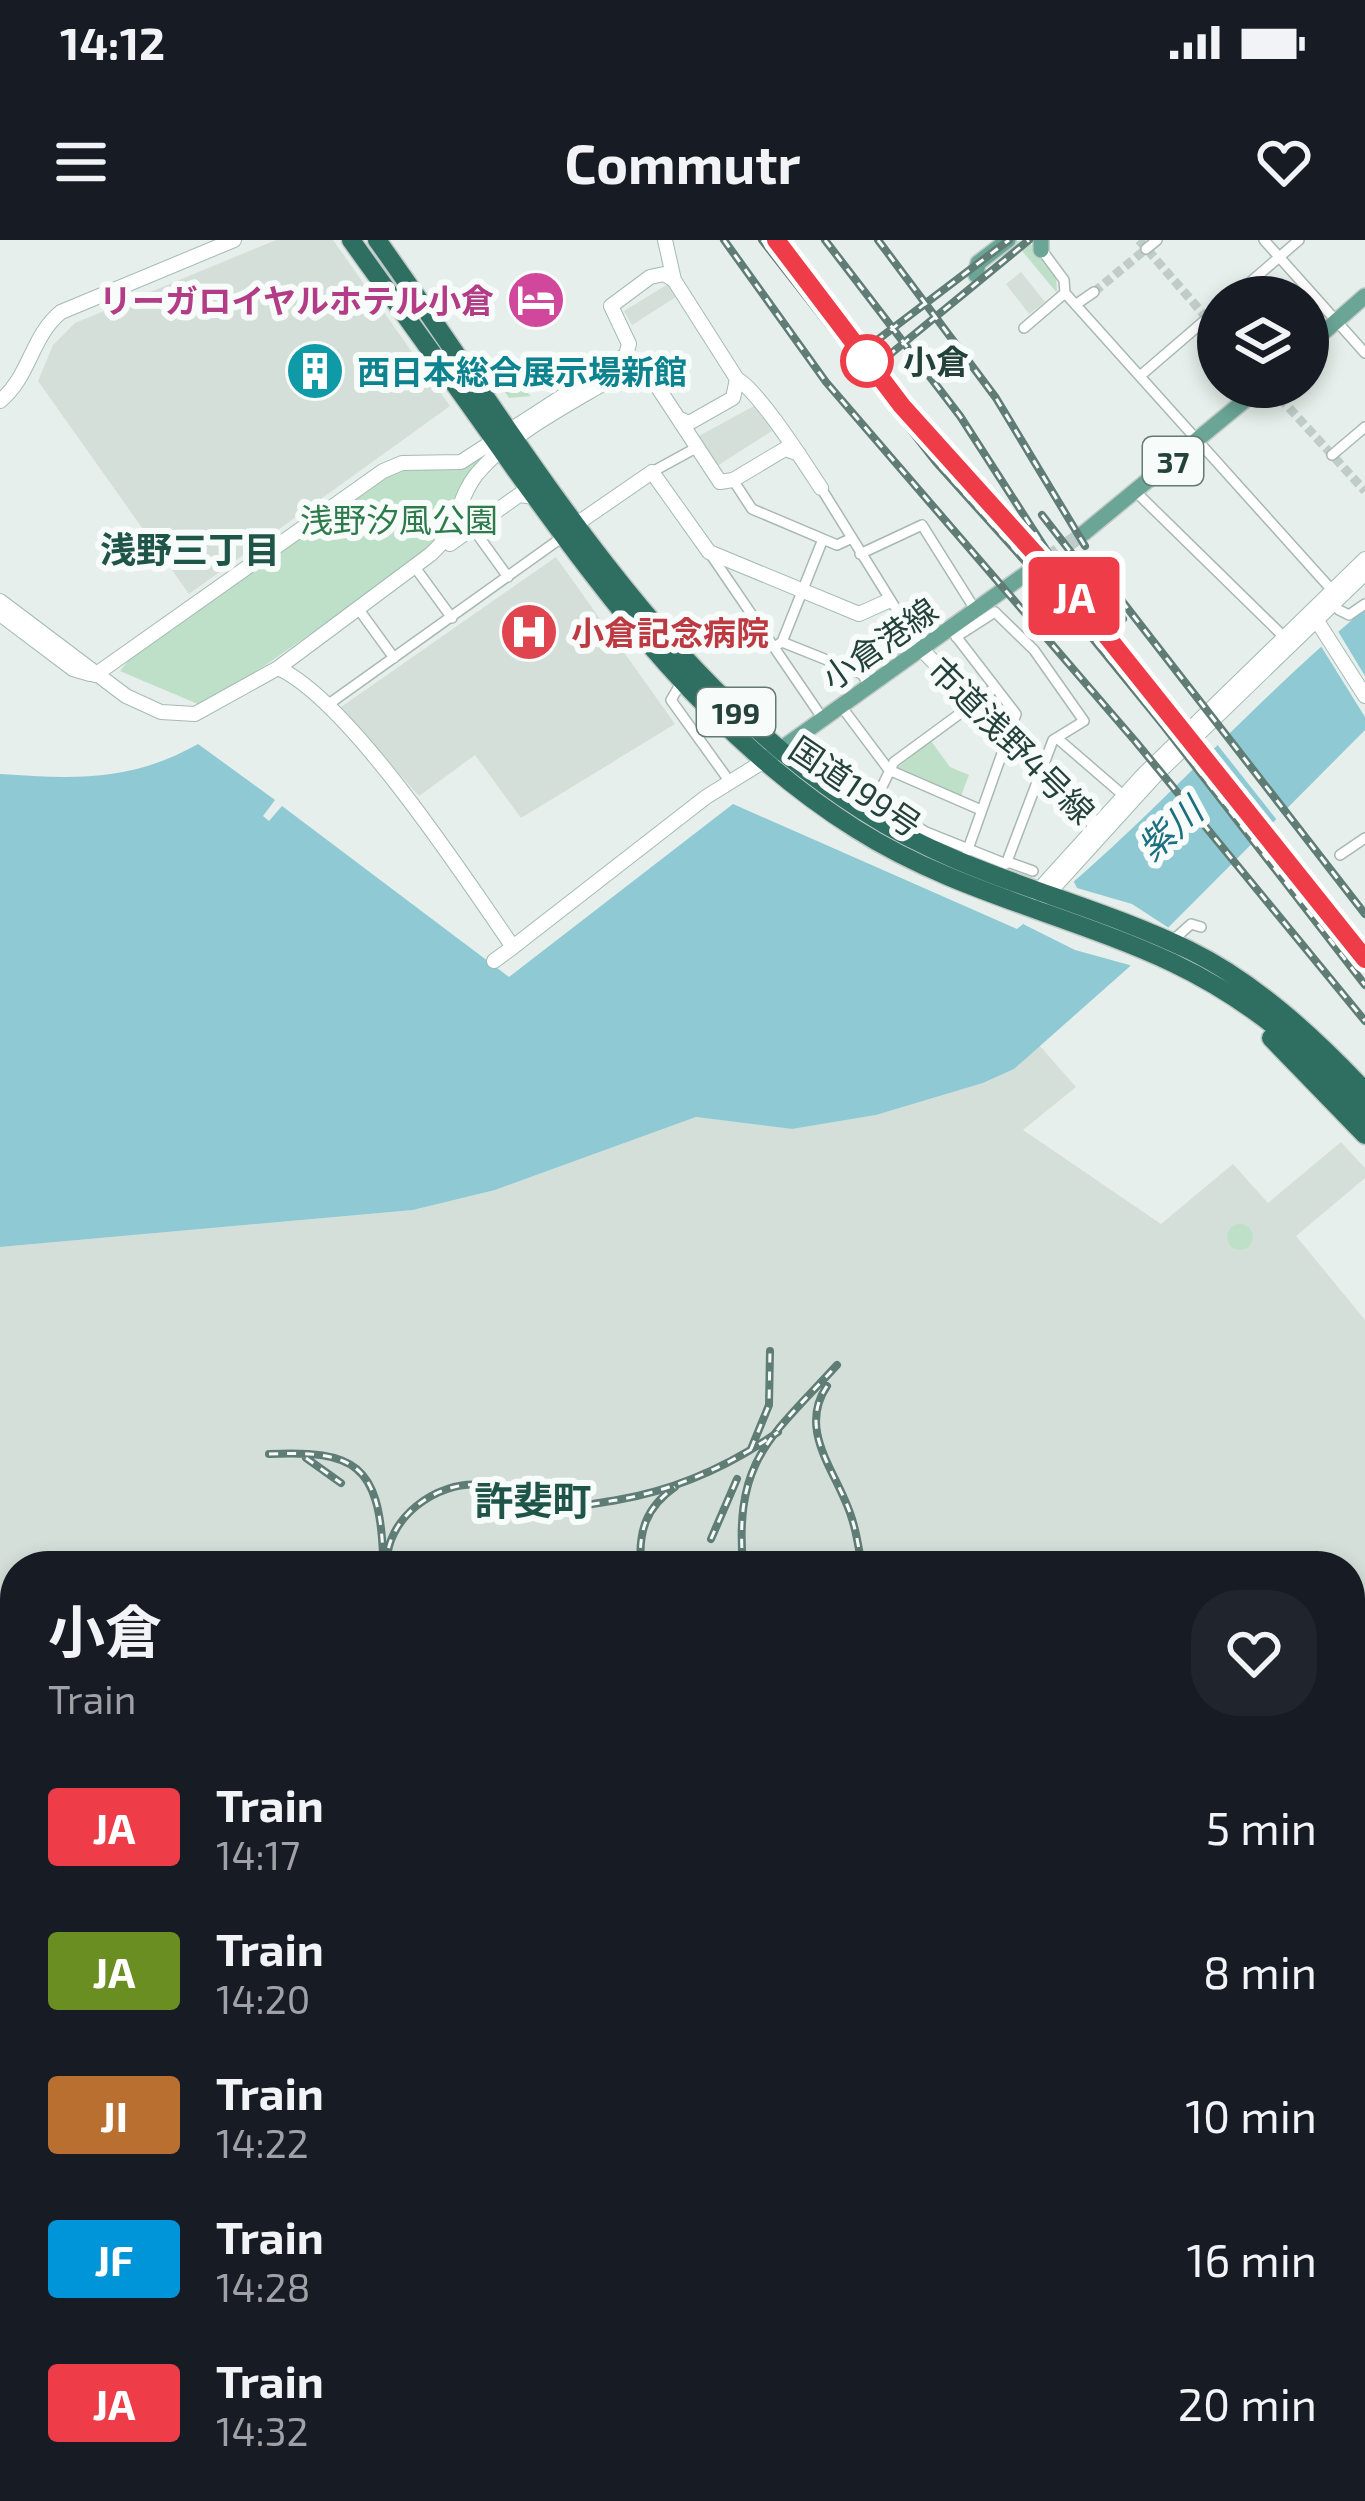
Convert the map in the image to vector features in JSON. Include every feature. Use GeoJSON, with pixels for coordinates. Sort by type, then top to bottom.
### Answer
{"type":"FeatureCollection","features":[{"type":"Feature","properties":{"kind":"highway","name":"国道199号"},"geometry":{"type":"LineString","coordinates":[[351,240],[442,365],[506,440],[536,497],[571,530],[772,756],[837,786],[1039,903],[1121,944],[1159,948]]}},
{"type":"Feature","properties":{"kind":"highway"},"geometry":{"type":"LineString","coordinates":[[362,240],[418,320],[442,365]]}},
{"type":"Feature","properties":{"kind":"highway","name":"国道199号"},"geometry":{"type":"LineString","coordinates":[[377,240],[506,440],[681,683],[879,843],[1159,948],[1220,978],[1318,1043],[1365,1091]]}},
{"type":"Feature","properties":{"kind":"highway","name":"国道199号"},"geometry":{"type":"LineString","coordinates":[[1220,978],[1298,1045],[1365,1113]]}},
{"type":"Feature","properties":{"kind":"highway"},"geometry":{"type":"LineString","coordinates":[[1220,978],[1291,1007],[1365,1074]]}},
{"type":"Feature","properties":{"kind":"highway"},"geometry":{"type":"LineString","coordinates":[[1220,978],[1365,1135]]}},
{"type":"Feature","properties":{"kind":"main road"},"geometry":{"type":"LineString","coordinates":[[976,274],[978,263],[1008,240]]}},
{"type":"Feature","properties":{"kind":"main road"},"geometry":{"type":"LineString","coordinates":[[1329,331],[1365,296]]}},
{"type":"Feature","properties":{"kind":"main road","name":"37"},"geometry":{"type":"LineString","coordinates":[[1084,533],[1236,408]]}},
{"type":"Feature","properties":{"kind":"main road","name":"小倉港線"},"geometry":{"type":"LineString","coordinates":[[772,756],[921,649],[954,633],[976,610],[1028,573]]}},
{"type":"Feature","properties":{"kind":"street"},"geometry":{"type":"LineString","coordinates":[[0,397],[39,326],[58,307],[217,240]]}},
{"type":"Feature","properties":{"kind":"street"},"geometry":{"type":"LineString","coordinates":[[0,397],[21,380],[40,335],[61,312],[234,240]]}},
{"type":"Feature","properties":{"kind":"street"},"geometry":{"type":"LineString","coordinates":[[1146,249],[1157,240]]}},
{"type":"Feature","properties":{"kind":"street"},"geometry":{"type":"LineString","coordinates":[[1264,240],[1365,353]]}},
{"type":"Feature","properties":{"kind":"street"},"geometry":{"type":"LineString","coordinates":[[1257,276],[1299,240]]}},
{"type":"Feature","properties":{"kind":"street"},"geometry":{"type":"LineString","coordinates":[[438,548],[457,525],[473,479],[506,440],[626,355],[629,344],[611,306],[657,274],[668,259],[666,243]]}},
{"type":"Feature","properties":{"kind":"street"},"geometry":{"type":"LineString","coordinates":[[666,243],[674,280],[737,379],[820,488],[921,649]]}},
{"type":"Feature","properties":{"kind":"street"},"geometry":{"type":"LineString","coordinates":[[1039,243],[1064,280],[1065,293],[1331,590]]}},
{"type":"Feature","properties":{"kind":"street"},"geometry":{"type":"LineString","coordinates":[[657,274],[674,280]]}},
{"type":"Feature","properties":{"kind":"street"},"geometry":{"type":"LineString","coordinates":[[1078,303],[1094,292]]}},
{"type":"Feature","properties":{"kind":"street"},"geometry":{"type":"LineString","coordinates":[[1024,328],[1065,293]]}},
{"type":"Feature","properties":{"kind":"street"},"geometry":{"type":"LineString","coordinates":[[1140,376],[1197,328]]}},
{"type":"Feature","properties":{"kind":"street"},"geometry":{"type":"LineString","coordinates":[[95,675],[382,471],[407,463],[455,464],[632,367],[650,374],[713,478],[733,480],[793,449]]}},
{"type":"Feature","properties":{"kind":"street"},"geometry":{"type":"LineString","coordinates":[[678,418],[693,422],[726,403],[737,392],[737,379]]}},
{"type":"Feature","properties":{"kind":"street"},"geometry":{"type":"LineString","coordinates":[[1332,455],[1365,427]]}},
{"type":"Feature","properties":{"kind":"street"},"geometry":{"type":"LineString","coordinates":[[326,706],[652,472],[694,448]]}},
{"type":"Feature","properties":{"kind":"street"},"geometry":{"type":"LineString","coordinates":[[652,472],[778,645],[823,719]]}},
{"type":"Feature","properties":{"kind":"street"},"geometry":{"type":"LineString","coordinates":[[733,480],[754,511],[840,545],[850,539]]}},
{"type":"Feature","properties":{"kind":"street"},"geometry":{"type":"LineString","coordinates":[[1137,493],[1282,636]]}},
{"type":"Feature","properties":{"kind":"street"},"geometry":{"type":"LineString","coordinates":[[0,601],[95,675],[145,705],[185,715],[218,705],[278,668],[438,548],[519,495],[536,497]]}},
{"type":"Feature","properties":{"kind":"street"},"geometry":{"type":"LineString","coordinates":[[860,554],[922,524],[976,610]]}},
{"type":"Feature","properties":{"kind":"street"},"geometry":{"type":"LineString","coordinates":[[472,527],[508,577]]}},
{"type":"Feature","properties":{"kind":"street"},"geometry":{"type":"LineString","coordinates":[[778,645],[823,539]]}},
{"type":"Feature","properties":{"kind":"street"},"geometry":{"type":"LineString","coordinates":[[709,552],[863,614],[888,601]]}},
{"type":"Feature","properties":{"kind":"street"},"geometry":{"type":"LineString","coordinates":[[1099,828],[1365,559]]}},
{"type":"Feature","properties":{"kind":"street"},"geometry":{"type":"LineString","coordinates":[[414,566],[452,617]]}},
{"type":"Feature","properties":{"kind":"street"},"geometry":{"type":"LineString","coordinates":[[1039,903],[1123,795],[1282,636],[1365,573]]}},
{"type":"Feature","properties":{"kind":"street"},"geometry":{"type":"LineString","coordinates":[[1340,610],[1349,615],[1365,604]]}},
{"type":"Feature","properties":{"kind":"street"},"geometry":{"type":"LineString","coordinates":[[357,607],[394,658]]}},
{"type":"Feature","properties":{"kind":"street"},"geometry":{"type":"LineString","coordinates":[[955,852],[981,810],[1016,714],[992,690],[954,633],[994,612],[1034,650],[1084,722],[1057,738],[1008,862]]}},
{"type":"Feature","properties":{"kind":"street"},"geometry":{"type":"LineString","coordinates":[[0,614],[73,669],[95,675]]}},
{"type":"Feature","properties":{"kind":"street"},"geometry":{"type":"LineString","coordinates":[[1313,614],[1365,696]]}},
{"type":"Feature","properties":{"kind":"street"},"geometry":{"type":"LineString","coordinates":[[778,645],[862,674],[869,685]]}},
{"type":"Feature","properties":{"kind":"street","name":"市道浅野4号線"},"geometry":{"type":"LineString","coordinates":[[921,649],[1099,828]]}},
{"type":"Feature","properties":{"kind":"street"},"geometry":{"type":"LineString","coordinates":[[278,668],[326,706],[430,828],[513,946]]}},
{"type":"Feature","properties":{"kind":"street"},"geometry":{"type":"LineString","coordinates":[[681,683],[670,697],[730,782]]}},
{"type":"Feature","properties":{"kind":"street"},"geometry":{"type":"LineString","coordinates":[[874,803],[890,770],[992,690]]}},
{"type":"Feature","properties":{"kind":"street"},"geometry":{"type":"LineString","coordinates":[[841,706],[890,770],[981,810]]}},
{"type":"Feature","properties":{"kind":"street"},"geometry":{"type":"LineString","coordinates":[[1057,738],[1123,795]]}},
{"type":"Feature","properties":{"kind":"street"},"geometry":{"type":"LineString","coordinates":[[494,961],[730,782],[772,756]]}},
{"type":"Feature","properties":{"kind":"street"},"geometry":{"type":"LineString","coordinates":[[837,786],[955,852],[1033,871]]}},
{"type":"Feature","properties":{"kind":"street"},"geometry":{"type":"LineString","coordinates":[[1340,855],[1365,838]]}},
{"type":"Feature","properties":{"kind":"street"},"geometry":{"type":"LineString","coordinates":[[1159,948],[1191,925],[1201,927]]}},
{"type":"Feature","properties":{"kind":"shaded area"},"geometry":{"type":"Polygon","coordinates":[[[276,240],[333,240],[450,406],[189,594],[38,381],[53,345],[75,323],[276,240]]]}},
{"type":"Feature","properties":{"kind":"shaded area"},"geometry":{"type":"Polygon","coordinates":[[[1021,272],[1045,302],[1029,314],[1006,284],[1021,272]]]}},
{"type":"Feature","properties":{"kind":"shaded area"},"geometry":{"type":"Polygon","coordinates":[[[668,284],[676,297],[632,325],[624,311],[668,284]]]}},
{"type":"Feature","properties":{"kind":"shaded area"},"geometry":{"type":"Polygon","coordinates":[[[754,406],[772,431],[714,468],[697,437],[754,406]]]}},
{"type":"Feature","properties":{"kind":"shaded area","name":"小倉記念病院"},"geometry":{"type":"Polygon","coordinates":[[[556,557],[675,724],[521,818],[475,755],[419,796],[341,707],[556,557]]]}},
{"type":"Feature","properties":{"kind":"shaded area"},"geometry":{"type":"Polygon","coordinates":[[[1039,1045],[1076,1087],[1023,1130],[1161,1224],[1233,1164],[1268,1203],[1341,1142],[1365,1168],[1365,1178],[1296,1236],[1365,1320],[1365,1551],[0,1551],[0,1247],[413,1210],[495,1190],[696,1117],[792,1129],[876,1115],[1014,1069],[1039,1045]]]}},
{"type":"Feature","properties":{"kind":"green space"},"geometry":{"type":"Polygon","coordinates":[[[1017,241],[1029,242],[1056,275],[1057,293],[1018,246],[1003,257],[999,254],[1017,241]]]}},
{"type":"Feature","properties":{"kind":"green space"},"geometry":{"type":"Polygon","coordinates":[[[495,364],[531,396],[509,398],[488,368],[495,364]]]}},
{"type":"Feature","properties":{"kind":"green space","name":"浅野汐風公園"},"geometry":{"type":"Polygon","coordinates":[[[485,454],[488,459],[437,545],[223,695],[200,705],[120,671],[133,655],[381,478],[408,470],[456,467],[485,454]]]}},
{"type":"Feature","properties":{"kind":"green space"},"geometry":{"type":"Polygon","coordinates":[[[931,741],[950,767],[969,775],[961,796],[897,768],[931,741]]]}},
{"type":"Feature","properties":{"kind":"green space"},"geometry":{"type":"Polygon","coordinates":[[[1240,1224],[1250,1227],[1250,1247],[1240,1250],[1230,1247],[1227,1237],[1230,1227],[1240,1224]]]}},
{"type":"Feature","properties":{"kind":"water","name":"紫川"},"geometry":{"type":"Polygon","coordinates":[[[1365,609],[1365,730],[1128,968],[1014,1069],[876,1115],[792,1129],[696,1117],[495,1190],[413,1210],[0,1247],[0,774],[53,777],[125,772],[198,744],[275,800],[263,816],[269,821],[282,806],[509,977],[733,804],[1017,929],[1107,852],[1365,609]]]}},
{"type":"Feature","properties":{"kind":"pier"},"geometry":{"type":"Polygon","coordinates":[[[1336,628],[1365,676],[1365,717],[1319,643],[1336,628]]]}},
{"type":"Feature","properties":{"kind":"pier"},"geometry":{"type":"Polygon","coordinates":[[[1222,729],[1285,810],[1277,820],[1212,738],[1222,729]]]}},
{"type":"Feature","properties":{"kind":"pier"},"geometry":{"type":"Polygon","coordinates":[[[1207,744],[1271,825],[1253,844],[1188,762],[1207,744]]]}},
{"type":"Feature","properties":{"kind":"pier"},"geometry":{"type":"Polygon","coordinates":[[[1073,880],[1077,888],[1132,904],[1172,930],[1133,966],[1075,950],[1023,924],[1073,880]]]}},
{"type":"Feature","properties":{"kind":"tunnel"},"geometry":{"type":"LineString","coordinates":[[1139,240],[1197,307]]}},
{"type":"Feature","properties":{"kind":"tunnel"},"geometry":{"type":"LineString","coordinates":[[1094,292],[1146,249]]}},
{"type":"Feature","properties":{"kind":"tunnel"},"geometry":{"type":"LineString","coordinates":[[1289,408],[1365,491]]}},
{"type":"Feature","properties":{"kind":"tunnel"},"geometry":{"type":"LineString","coordinates":[[1027,573],[1084,533]]}},
{"type":"Feature","properties":{"kind":"railway"},"geometry":{"type":"LineString","coordinates":[[724,240],[826,382],[1136,742],[1365,1021]]}},
{"type":"Feature","properties":{"kind":"railway"},"geometry":{"type":"LineString","coordinates":[[762,240],[936,462],[1076,618],[1164,726],[1365,985]]}},
{"type":"Feature","properties":{"kind":"railway"},"geometry":{"type":"LineString","coordinates":[[825,240],[960,416],[1054,562],[1365,951]]}},
{"type":"Feature","properties":{"kind":"railway"},"geometry":{"type":"LineString","coordinates":[[878,240],[996,398],[1085,546]]}},
{"type":"Feature","properties":{"kind":"railway"},"geometry":{"type":"LineString","coordinates":[[876,341],[1009,240]]}},
{"type":"Feature","properties":{"kind":"railway"},"geometry":{"type":"LineString","coordinates":[[888,356],[1029,240]]}},
{"type":"Feature","properties":{"kind":"railway"},"geometry":{"type":"LineString","coordinates":[[1042,515],[1123,619]]}},
{"type":"Feature","properties":{"kind":"railway"},"geometry":{"type":"LineString","coordinates":[[1122,601],[1365,914]]}},
{"type":"Feature","properties":{"kind":"railway"},"geometry":{"type":"LineString","coordinates":[[751,1449],[769,1405],[770,1351]]}},
{"type":"Feature","properties":{"kind":"railway"},"geometry":{"type":"LineString","coordinates":[[743,1551],[744,1500],[762,1453],[837,1365]]}},
{"type":"Feature","properties":{"kind":"railway"},"geometry":{"type":"LineString","coordinates":[[827,1386],[819,1403],[818,1436],[846,1502],[859,1551]]}},
{"type":"Feature","properties":{"kind":"railway"},"geometry":{"type":"LineString","coordinates":[[388,1551],[404,1518],[447,1489],[481,1485],[561,1507],[617,1500],[702,1475],[778,1432]]}},
{"type":"Feature","properties":{"kind":"railway"},"geometry":{"type":"LineString","coordinates":[[269,1454],[323,1455],[357,1469],[376,1500],[383,1551]]}},
{"type":"Feature","properties":{"kind":"railway"},"geometry":{"type":"LineString","coordinates":[[306,1458],[341,1483]]}},
{"type":"Feature","properties":{"kind":"railway"},"geometry":{"type":"LineString","coordinates":[[711,1539],[737,1479]]}},
{"type":"Feature","properties":{"kind":"railway"},"geometry":{"type":"LineString","coordinates":[[641,1551],[646,1521],[675,1487]]}},
{"type":"Feature","properties":{"kind":"train","name":"JA"},"geometry":{"type":"LineString","coordinates":[[776,240],[902,406],[1175,716],[1365,959]]}},
{"type":"Feature","properties":{"kind":"place","name":"リーガロイヤルホテル小倉"},"geometry":{"type":"Point","coordinates":[536,300]}},
{"type":"Feature","properties":{"kind":"place","name":"小倉"},"geometry":{"type":"Point","coordinates":[867,361]}},
{"type":"Feature","properties":{"kind":"place","name":"西日本総合展示場新館"},"geometry":{"type":"Point","coordinates":[315,371]}},
{"type":"Feature","properties":{"kind":"place","name":"小倉記念病院"},"geometry":{"type":"Point","coordinates":[529,632]}},
{"type":"Feature","properties":{"kind":"district","name":"浅野三丁目"},"geometry":{"type":"Point","coordinates":[190,548]}},
{"type":"Feature","properties":{"kind":"district","name":"許斐町"},"geometry":{"type":"Point","coordinates":[533,1499]}}]}
